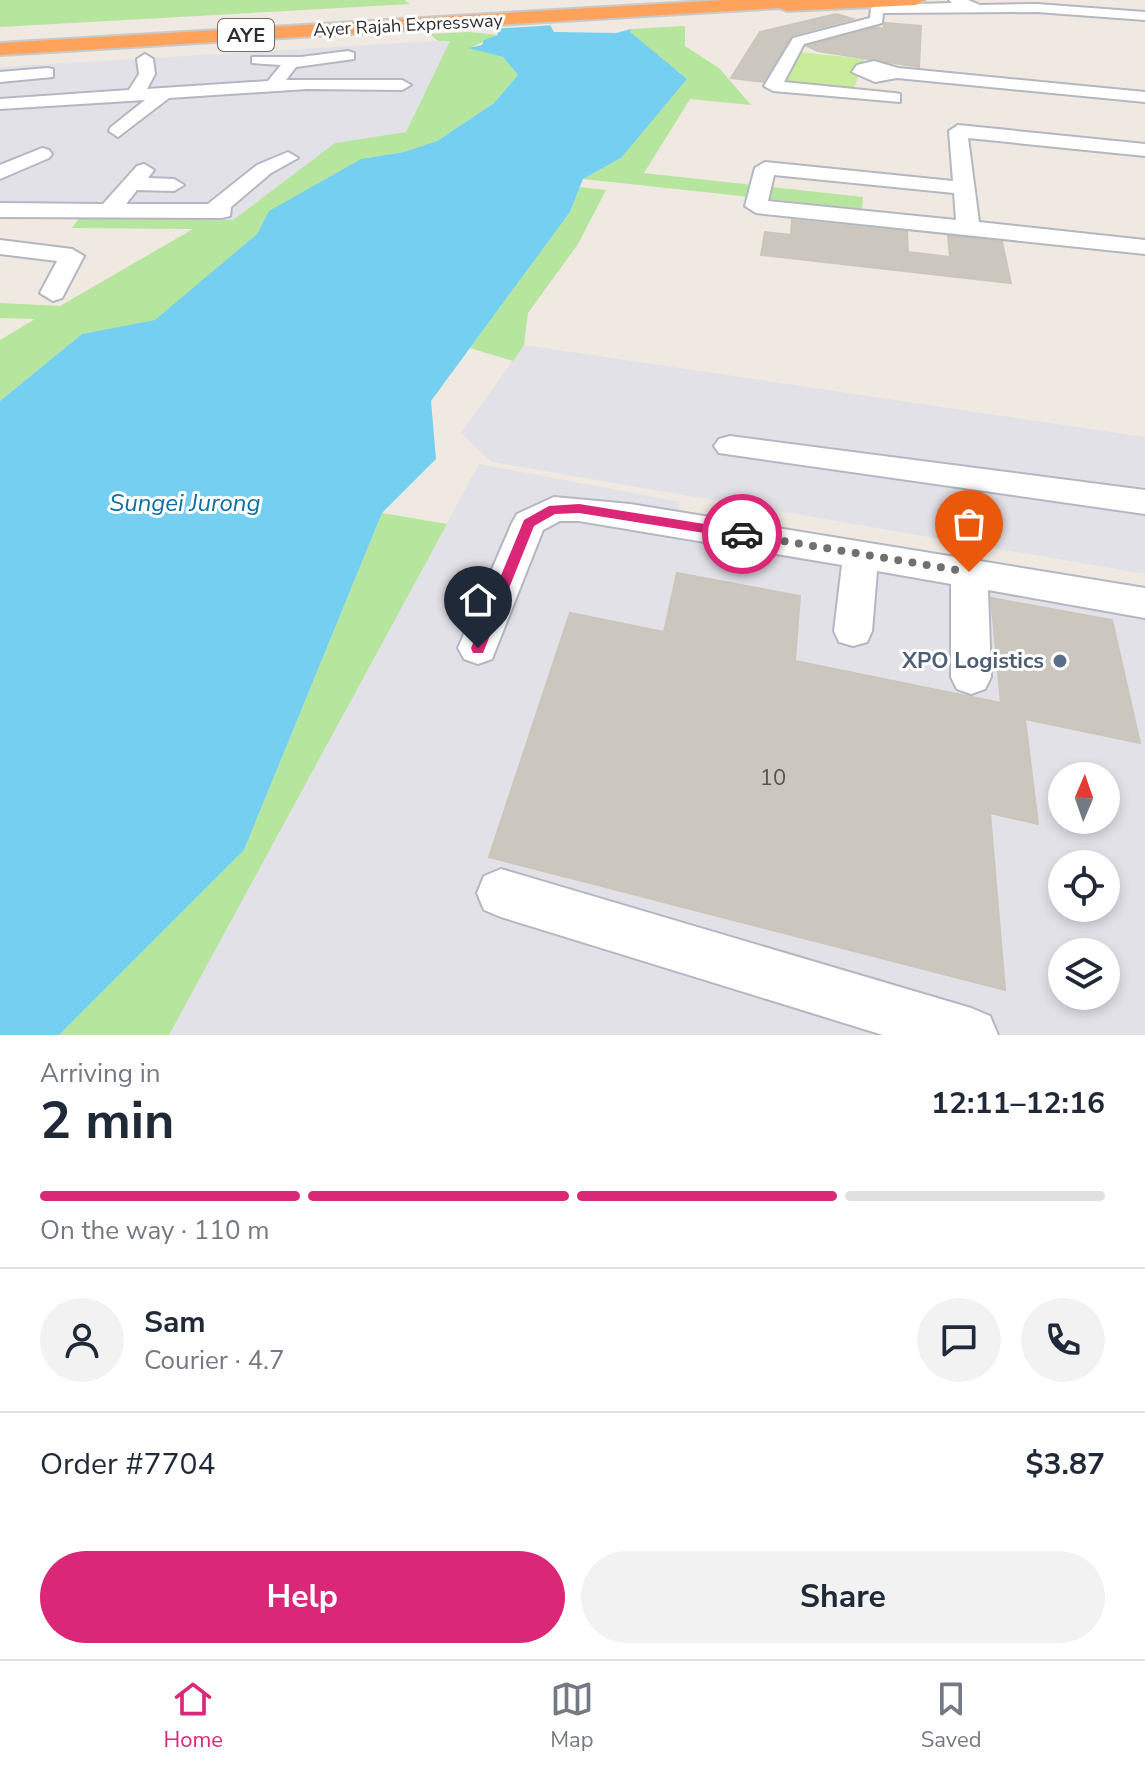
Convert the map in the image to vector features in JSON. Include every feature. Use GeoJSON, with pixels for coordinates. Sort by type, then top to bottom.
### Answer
{"type":"FeatureCollection","features":[{"type":"Feature","properties":{"kind":"highway","name":"Ayer Rajah Expressway"},"geometry":{"type":"LineString","coordinates":[[0,49],[695,0]]}},
{"type":"Feature","properties":{"kind":"highway","name":"Ayer Rajah Expressway"},"geometry":{"type":"LineString","coordinates":[[544,13],[648,11],[815,0]]}},
{"type":"Feature","properties":{"kind":"highway"},"geometry":{"type":"LineString","coordinates":[[648,11],[916,0]]}},
{"type":"Feature","properties":{"kind":"highway","name":"Ayer Rajah Expressway"},"geometry":{"type":"LineString","coordinates":[[0,38],[491,16]]}},
{"type":"Feature","properties":{"kind":"lane"},"geometry":{"type":"LineString","coordinates":[[886,76],[876,34],[876,11],[886,8],[962,4],[1145,16]]}},
{"type":"Feature","properties":{"kind":"lane"},"geometry":{"type":"LineString","coordinates":[[876,34],[798,41],[773,86],[862,95],[886,76],[1145,97]]}},
{"type":"Feature","properties":{"kind":"lane"},"geometry":{"type":"LineString","coordinates":[[258,60],[298,61],[348,56]]}},
{"type":"Feature","properties":{"kind":"lane"},"geometry":{"type":"LineString","coordinates":[[134,96],[147,74],[145,59]]}},
{"type":"Feature","properties":{"kind":"lane"},"geometry":{"type":"LineString","coordinates":[[263,105],[291,63],[298,61]]}},
{"type":"Feature","properties":{"kind":"lane"},"geometry":{"type":"LineString","coordinates":[[364,100],[390,66]]}},
{"type":"Feature","properties":{"kind":"lane"},"geometry":{"type":"LineString","coordinates":[[118,131],[171,94],[194,72]]}},
{"type":"Feature","properties":{"kind":"lane"},"geometry":{"type":"LineString","coordinates":[[0,77],[47,73]]}},
{"type":"Feature","properties":{"kind":"lane"},"geometry":{"type":"LineString","coordinates":[[91,99],[104,76]]}},
{"type":"Feature","properties":{"kind":"lane"},"geometry":{"type":"LineString","coordinates":[[862,95],[886,76]]}},
{"type":"Feature","properties":{"kind":"lane"},"geometry":{"type":"LineString","coordinates":[[0,103],[171,94],[223,99],[275,86],[402,85]]}},
{"type":"Feature","properties":{"kind":"lane"},"geometry":{"type":"LineString","coordinates":[[0,103],[17,90]]}},
{"type":"Feature","properties":{"kind":"lane"},"geometry":{"type":"LineString","coordinates":[[17,119],[41,103]]}},
{"type":"Feature","properties":{"kind":"lane"},"geometry":{"type":"LineString","coordinates":[[968,228],[958,131],[1145,150]]}},
{"type":"Feature","properties":{"kind":"lane"},"geometry":{"type":"LineString","coordinates":[[0,173],[42,154]]}},
{"type":"Feature","properties":{"kind":"lane"},"geometry":{"type":"LineString","coordinates":[[0,210],[217,211],[264,169],[288,158]]}},
{"type":"Feature","properties":{"kind":"lane"},"geometry":{"type":"LineString","coordinates":[[964,188],[765,168],[756,206],[1145,247]]}},
{"type":"Feature","properties":{"kind":"lane"},"geometry":{"type":"LineString","coordinates":[[109,210],[137,177],[174,185]]}},
{"type":"Feature","properties":{"kind":"lane"},"geometry":{"type":"LineString","coordinates":[[774,208],[770,230],[853,239]]}},
{"type":"Feature","properties":{"kind":"lane"},"geometry":{"type":"LineString","coordinates":[[927,224],[929,250]]}},
{"type":"Feature","properties":{"kind":"lane"},"geometry":{"type":"LineString","coordinates":[[0,247],[72,256],[53,293]]}},
{"type":"Feature","properties":{"kind":"lane"},"geometry":{"type":"LineString","coordinates":[[0,272],[26,249]]}},
{"type":"Feature","properties":{"kind":"lane"},"geometry":{"type":"LineString","coordinates":[[730,446],[1145,502]]}},
{"type":"Feature","properties":{"kind":"lane"},"geometry":{"type":"LineString","coordinates":[[478,648],[529,523],[554,509],[579,509],[861,553],[1145,603]]}},
{"type":"Feature","properties":{"kind":"lane"},"geometry":{"type":"LineString","coordinates":[[853,631],[861,553]]}},
{"type":"Feature","properties":{"kind":"lane"},"geometry":{"type":"LineString","coordinates":[[969,572],[971,677]]}},
{"type":"Feature","properties":{"kind":"lane"},"geometry":{"type":"LineString","coordinates":[[501,893],[971,1035]]}},
{"type":"Feature","properties":{"kind":"shaded area"},"geometry":{"type":"Polygon","coordinates":[[[451,40],[406,132],[335,143],[233,220],[0,215],[0,67],[451,40]]]}},
{"type":"Feature","properties":{"kind":"shaded area"},"geometry":{"type":"Polygon","coordinates":[[[524,345],[1145,437],[1145,574],[492,462],[461,433],[524,345]]]}},
{"type":"Feature","properties":{"kind":"shaded area"},"geometry":{"type":"Polygon","coordinates":[[[479,464],[680,502],[673,531],[1145,613],[1145,1035],[169,1035],[479,464]]]}},
{"type":"Feature","properties":{"kind":"green space"},"geometry":{"type":"Polygon","coordinates":[[[0,0],[404,0],[410,4],[0,27],[0,0]]]}},
{"type":"Feature","properties":{"kind":"green space"},"geometry":{"type":"Polygon","coordinates":[[[685,26],[685,46],[719,68],[751,105],[690,99],[644,173],[863,197],[862,209],[583,179],[621,158],[681,73],[667,65],[630,32],[631,29],[685,26]]]}},
{"type":"Feature","properties":{"kind":"green space"},"geometry":{"type":"Polygon","coordinates":[[[469,32],[498,35],[470,48],[503,57],[518,75],[494,103],[437,141],[404,152],[361,159],[270,211],[257,234],[155,321],[82,334],[0,401],[0,340],[35,319],[0,318],[0,303],[60,306],[193,229],[72,228],[80,217],[233,220],[335,143],[406,132],[450,41],[438,41],[430,34],[469,32]]]}},
{"type":"Feature","properties":{"kind":"green space"},"geometry":{"type":"Polygon","coordinates":[[[799,52],[864,59],[854,89],[783,83],[799,52]]]}},
{"type":"Feature","properties":{"kind":"green space"},"geometry":{"type":"Polygon","coordinates":[[[580,187],[606,190],[578,244],[528,313],[524,345],[513,361],[470,348],[570,212],[580,187]]]}},
{"type":"Feature","properties":{"kind":"green space"},"geometry":{"type":"Polygon","coordinates":[[[382,513],[447,524],[169,1035],[59,1035],[244,850],[382,513]]]}},
{"type":"Feature","properties":{"kind":"water","name":"Sungei Jurong"},"geometry":{"type":"Polygon","coordinates":[[[541,8],[554,32],[616,33],[631,29],[630,32],[687,79],[621,158],[583,179],[570,212],[431,401],[436,459],[382,513],[244,850],[59,1035],[0,1035],[0,401],[82,334],[155,320],[257,234],[269,211],[361,159],[404,152],[437,141],[494,103],[518,75],[503,57],[468,48],[482,45],[484,40],[498,35],[490,11],[541,8]]]}},
{"type":"Feature","properties":{"kind":"pier"},"geometry":{"type":"Polygon","coordinates":[[[482,0],[541,0],[555,25],[492,29],[482,0]]]}},
{"type":"Feature","properties":{"kind":"building"},"geometry":{"type":"Polygon","coordinates":[[[836,14],[853,19],[792,35],[763,82],[731,78],[760,32],[836,14]]]}},
{"type":"Feature","properties":{"kind":"building"},"geometry":{"type":"Polygon","coordinates":[[[885,23],[921,26],[919,67],[818,51],[807,46],[877,27],[883,29],[885,23]]]}},
{"type":"Feature","properties":{"kind":"building"},"geometry":{"type":"Polygon","coordinates":[[[792,220],[907,232],[908,252],[950,257],[948,236],[1002,242],[1011,283],[761,255],[765,232],[791,235],[792,220]]]}},
{"type":"Feature","properties":{"kind":"building"},"geometry":{"type":"Polygon","coordinates":[[[677,573],[800,596],[795,661],[1001,703],[991,598],[1112,620],[1140,743],[1025,719],[1038,824],[990,813],[1005,990],[489,857],[570,613],[664,632],[677,573]]]}},
{"type":"Feature","properties":{"kind":"way so far"},"geometry":{"type":"LineString","coordinates":[[742,534],[969,572]]}},
{"type":"Feature","properties":{"kind":"place","name":"XPO Logistics"},"geometry":{"type":"Point","coordinates":[1060,661]}},
{"type":"Feature","properties":{"kind":"route"},"geometry":{"type":"LineString","coordinates":[[478,648],[529,523],[540,515],[554,509],[579,509],[742,534]]}}]}
